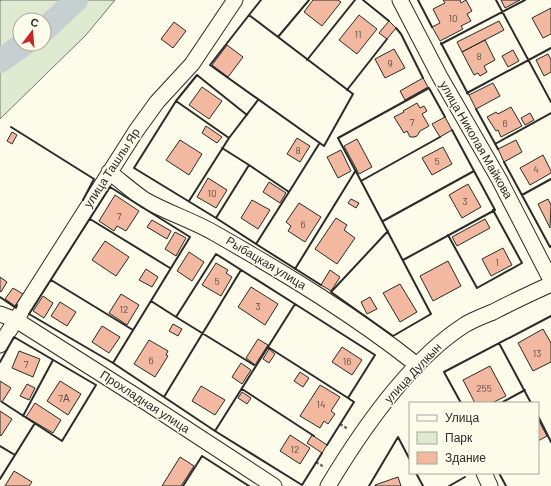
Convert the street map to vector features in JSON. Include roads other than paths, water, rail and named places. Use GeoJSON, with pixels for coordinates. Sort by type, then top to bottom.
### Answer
{"type":"FeatureCollection","features":[{"type":"Feature","properties":{"kind":"street","name":"улица Ташлы Яр"},"geometry":{"type":"LineString","coordinates":[[0,344],[136,131],[157,102],[192,64],[235,0]]}},
{"type":"Feature","properties":{"kind":"street","name":"улица Николая Майкова"},"geometry":{"type":"LineString","coordinates":[[400,0],[440,77],[499,179],[551,280]]}},
{"type":"Feature","properties":{"kind":"street","name":"Рыбацкая улица"},"geometry":{"type":"LineString","coordinates":[[109,172],[145,200],[204,227],[305,286],[382,337],[417,364]]}},
{"type":"Feature","properties":{"kind":"street","name":"улица Дулкын"},"geometry":{"type":"LineString","coordinates":[[328,486],[360,436],[386,401],[417,364],[440,343],[464,326],[551,284]]}},
{"type":"Feature","properties":{"kind":"street","name":"Прохладная улица"},"geometry":{"type":"LineString","coordinates":[[0,314],[16,320],[274,486]]}},
{"type":"Feature","properties":{"kind":"street"},"geometry":{"type":"LineString","coordinates":[[484,474],[490,486]]}},
{"type":"Feature","properties":{"kind":"waterway"},"geometry":{"type":"LineString","coordinates":[[52,22],[76,0]]}},
{"type":"Feature","properties":{"kind":"waterway"},"geometry":{"type":"LineString","coordinates":[[0,61],[13,52]]}}]}
